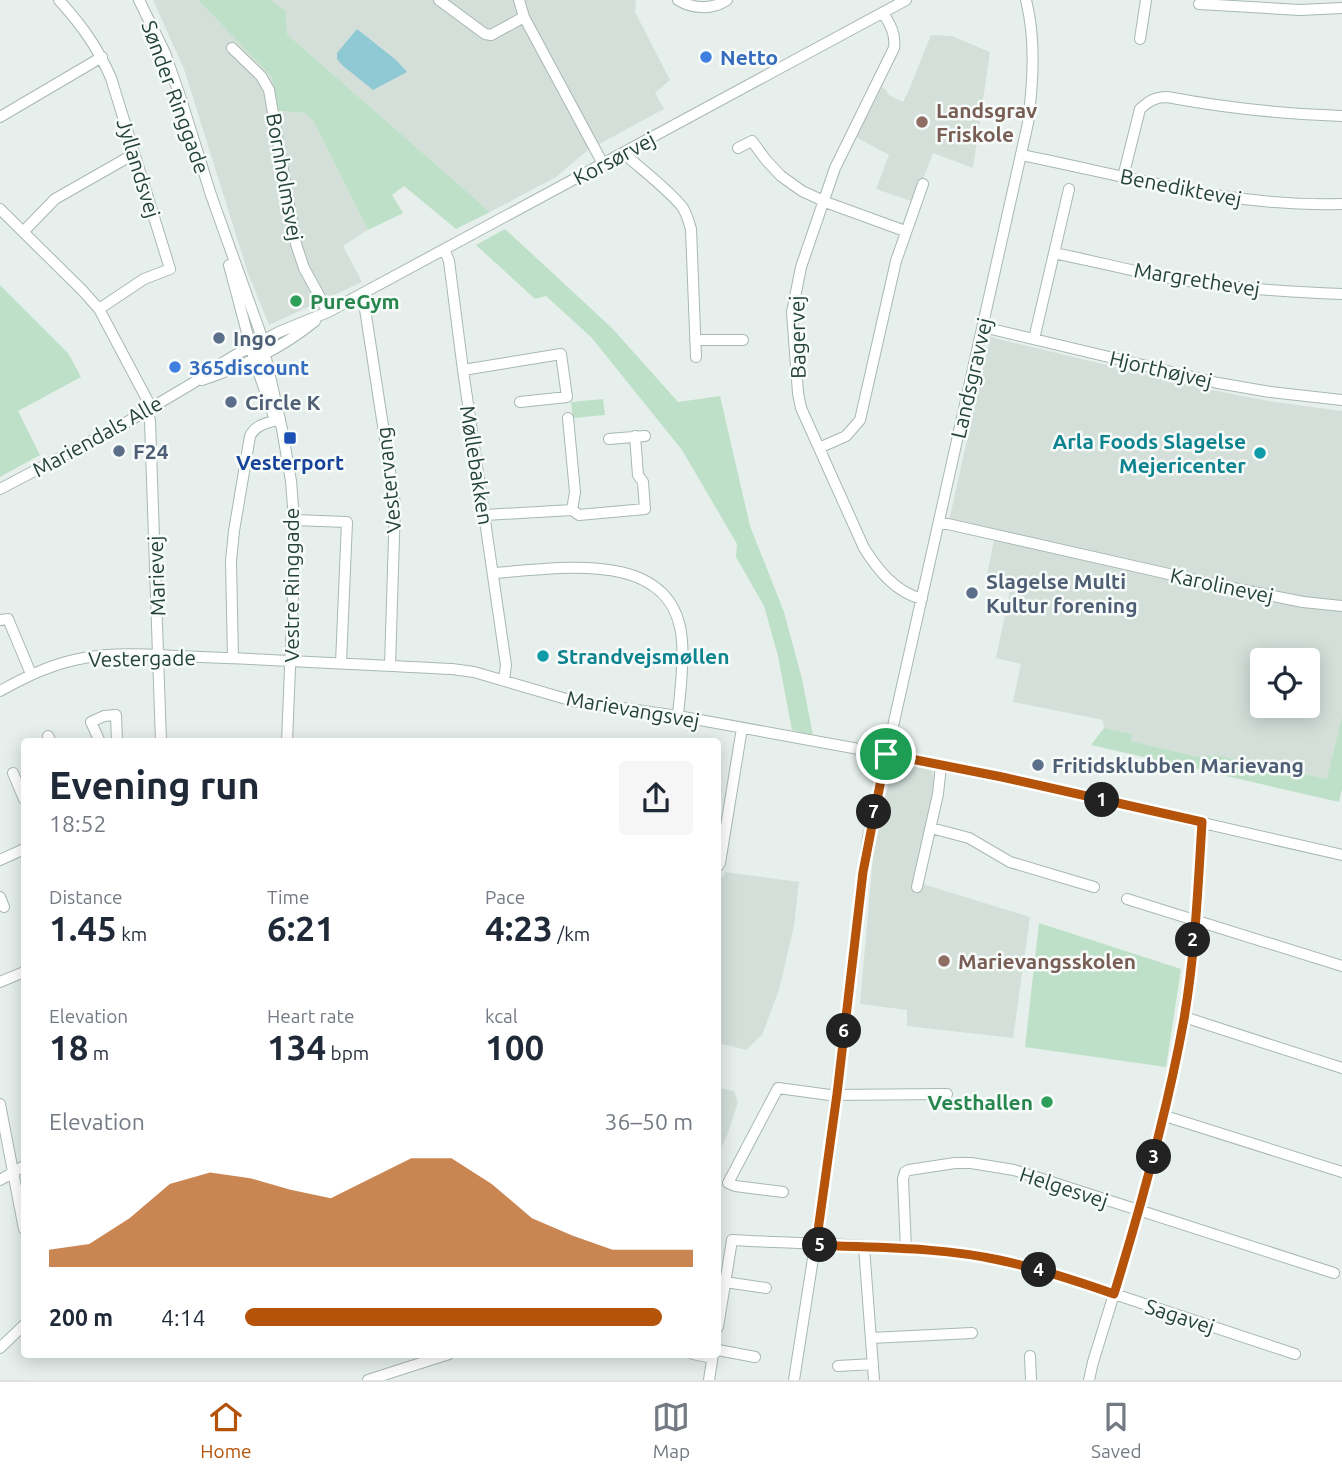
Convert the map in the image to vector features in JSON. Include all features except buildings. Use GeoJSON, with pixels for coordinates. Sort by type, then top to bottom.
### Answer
{"type":"FeatureCollection","features":[{"type":"Feature","properties":{"kind":"street","name":"Jyllandsvej"},"geometry":{"type":"LineString","coordinates":[[59,0],[90,37],[111,78],[170,269],[144,279],[99,309]]}},
{"type":"Feature","properties":{"kind":"street","name":"Sønder Ringgade"},"geometry":{"type":"LineString","coordinates":[[139,0],[165,53],[181,99],[258,350]]}},
{"type":"Feature","properties":{"kind":"street"},"geometry":{"type":"LineString","coordinates":[[439,0],[485,34],[491,34],[524,17]]}},
{"type":"Feature","properties":{"kind":"street"},"geometry":{"type":"LineString","coordinates":[[519,0],[524,17],[603,164]]}},
{"type":"Feature","properties":{"kind":"street"},"geometry":{"type":"LineString","coordinates":[[678,0],[685,5],[698,7],[710,7],[727,0]]}},
{"type":"Feature","properties":{"kind":"street","name":"Korsørvej"},"geometry":{"type":"LineString","coordinates":[[258,350],[906,0]]}},
{"type":"Feature","properties":{"kind":"street","name":"Landsgravvej"},"geometry":{"type":"LineString","coordinates":[[794,1380],[837,1094],[863,872],[886,754],[1028,123],[1033,76],[1031,23],[1026,0]]}},
{"type":"Feature","properties":{"kind":"street"},"geometry":{"type":"LineString","coordinates":[[1140,39],[1146,0]]}},
{"type":"Feature","properties":{"kind":"street"},"geometry":{"type":"LineString","coordinates":[[1199,4],[1300,10],[1342,8]]}},
{"type":"Feature","properties":{"kind":"street","name":"Bagervej"},"geometry":{"type":"LineString","coordinates":[[883,13],[894,32],[894,48],[842,152],[823,201],[801,267],[792,312],[798,393],[802,408],[864,548],[872,561],[901,591],[922,599]]}},
{"type":"Feature","properties":{"kind":"street","name":"Bornholmsvej"},"geometry":{"type":"LineString","coordinates":[[232,48],[261,76],[269,90],[296,244],[325,314]]}},
{"type":"Feature","properties":{"kind":"street"},"geometry":{"type":"LineString","coordinates":[[0,117],[102,58]]}},
{"type":"Feature","properties":{"kind":"street"},"geometry":{"type":"LineString","coordinates":[[1124,177],[1140,109],[1148,101],[1158,97],[1284,114],[1342,116]]}},
{"type":"Feature","properties":{"kind":"street"},"geometry":{"type":"LineString","coordinates":[[738,148],[752,141],[781,176],[803,191],[905,231]]}},
{"type":"Feature","properties":{"kind":"street"},"geometry":{"type":"LineString","coordinates":[[626,152],[629,158],[677,202],[688,217],[691,229],[696,357]]}},
{"type":"Feature","properties":{"kind":"street"},"geometry":{"type":"LineString","coordinates":[[23,232],[55,199],[134,154]]}},
{"type":"Feature","properties":{"kind":"street","name":"Benediktevej"},"geometry":{"type":"LineString","coordinates":[[1021,155],[1242,200],[1285,204],[1342,204]]}},
{"type":"Feature","properties":{"kind":"street"},"geometry":{"type":"LineString","coordinates":[[819,448],[846,436],[860,420],[896,261],[923,184]]}},
{"type":"Feature","properties":{"kind":"street"},"geometry":{"type":"LineString","coordinates":[[1034,339],[1069,188]]}},
{"type":"Feature","properties":{"kind":"street","name":"Sønder Ringgade"},"geometry":{"type":"LineString","coordinates":[[211,195],[220,232],[258,350]]}},
{"type":"Feature","properties":{"kind":"street"},"geometry":{"type":"LineString","coordinates":[[0,209],[99,309],[149,408]]}},
{"type":"Feature","properties":{"kind":"street","name":"Møllebakken"},"geometry":{"type":"LineString","coordinates":[[444,249],[449,261],[506,665],[503,681]]}},
{"type":"Feature","properties":{"kind":"street","name":"Margrethevej"},"geometry":{"type":"LineString","coordinates":[[1054,253],[1174,278],[1233,287],[1342,294]]}},
{"type":"Feature","properties":{"kind":"street","name":"Vestervang"},"geometry":{"type":"LineString","coordinates":[[358,296],[365,309],[395,504],[390,666]]}},
{"type":"Feature","properties":{"kind":"street","name":"Hjorthøjvej"},"geometry":{"type":"LineString","coordinates":[[983,327],[1219,383],[1283,394],[1342,400]]}},
{"type":"Feature","properties":{"kind":"street"},"geometry":{"type":"LineString","coordinates":[[695,340],[743,340]]}},
{"type":"Feature","properties":{"kind":"street","name":"Mariendals Alle"},"geometry":{"type":"LineString","coordinates":[[0,489],[193,383],[237,368],[258,350]]}},
{"type":"Feature","properties":{"kind":"street","name":"Vestre Ringgade"},"geometry":{"type":"LineString","coordinates":[[258,350],[276,402],[291,481],[294,520],[287,738]]}},
{"type":"Feature","properties":{"kind":"street","name":"Vestre Ringgade"},"geometry":{"type":"LineString","coordinates":[[258,350],[279,423]]}},
{"type":"Feature","properties":{"kind":"street"},"geometry":{"type":"LineString","coordinates":[[463,370],[561,354],[566,397],[520,402]]}},
{"type":"Feature","properties":{"kind":"street","name":"Marievej"},"geometry":{"type":"LineString","coordinates":[[149,408],[161,738]]}},
{"type":"Feature","properties":{"kind":"street"},"geometry":{"type":"LineString","coordinates":[[568,418],[575,492],[572,510]]}},
{"type":"Feature","properties":{"kind":"street"},"geometry":{"type":"LineString","coordinates":[[233,658],[232,551],[250,436],[258,426],[279,423]]}},
{"type":"Feature","properties":{"kind":"street"},"geometry":{"type":"LineString","coordinates":[[485,516],[572,510],[579,515],[645,509],[643,482],[638,475],[640,436],[609,439]]}},
{"type":"Feature","properties":{"kind":"street"},"geometry":{"type":"LineString","coordinates":[[294,520],[347,522],[341,663]]}},
{"type":"Feature","properties":{"kind":"street","name":"Karolinevej"},"geometry":{"type":"LineString","coordinates":[[939,522],[1187,579],[1342,607]]}},
{"type":"Feature","properties":{"kind":"street"},"geometry":{"type":"LineString","coordinates":[[493,573],[585,567],[622,571],[653,585],[669,603],[680,626],[682,663],[678,716]]}},
{"type":"Feature","properties":{"kind":"street"},"geometry":{"type":"LineString","coordinates":[[0,620],[8,619],[31,674]]}},
{"type":"Feature","properties":{"kind":"street","name":"Vestergade"},"geometry":{"type":"LineString","coordinates":[[0,691],[31,674],[59,664],[112,655],[291,661]]}},
{"type":"Feature","properties":{"kind":"street","name":"Marievangsvej"},"geometry":{"type":"LineString","coordinates":[[291,661],[474,672],[573,701],[678,716],[1002,777],[1342,855]]}},
{"type":"Feature","properties":{"kind":"street"},"geometry":{"type":"LineString","coordinates":[[98,738],[91,722],[104,716],[116,715],[117,738]]}},
{"type":"Feature","properties":{"kind":"street"},"geometry":{"type":"LineString","coordinates":[[721,857],[742,728]]}},
{"type":"Feature","properties":{"kind":"street"},"geometry":{"type":"LineString","coordinates":[[917,887],[931,828],[941,765]]}},
{"type":"Feature","properties":{"kind":"street"},"geometry":{"type":"LineString","coordinates":[[1089,1380],[1165,1116],[1184,1017],[1196,920],[1202,822]]}},
{"type":"Feature","properties":{"kind":"street"},"geometry":{"type":"LineString","coordinates":[[931,828],[969,838],[1010,862],[1094,887]]}},
{"type":"Feature","properties":{"kind":"street"},"geometry":{"type":"LineString","coordinates":[[0,860],[21,855]]}},
{"type":"Feature","properties":{"kind":"street"},"geometry":{"type":"LineString","coordinates":[[1127,899],[1342,966]]}},
{"type":"Feature","properties":{"kind":"street"},"geometry":{"type":"LineString","coordinates":[[0,982],[21,973]]}},
{"type":"Feature","properties":{"kind":"street"},"geometry":{"type":"LineString","coordinates":[[1184,1017],[1342,1068]]}},
{"type":"Feature","properties":{"kind":"street"},"geometry":{"type":"LineString","coordinates":[[783,1192],[728,1183],[778,1088],[830,1095],[947,1094]]}},
{"type":"Feature","properties":{"kind":"street"},"geometry":{"type":"LineString","coordinates":[[0,1104],[21,1213]]}},
{"type":"Feature","properties":{"kind":"street"},"geometry":{"type":"LineString","coordinates":[[1165,1116],[1342,1172]]}},
{"type":"Feature","properties":{"kind":"street","name":"Helgesvej"},"geometry":{"type":"LineString","coordinates":[[906,1249],[905,1172],[955,1163],[971,1163],[1014,1170],[1334,1273]]}},
{"type":"Feature","properties":{"kind":"street"},"geometry":{"type":"LineString","coordinates":[[0,1180],[21,1168]]}},
{"type":"Feature","properties":{"kind":"street","name":"Sagavej"},"geometry":{"type":"LineString","coordinates":[[722,1285],[732,1240],[953,1253],[1039,1269],[1295,1354]]}},
{"type":"Feature","properties":{"kind":"street"},"geometry":{"type":"LineString","coordinates":[[864,1247],[874,1380]]}},
{"type":"Feature","properties":{"kind":"street"},"geometry":{"type":"LineString","coordinates":[[722,1285],[766,1288]]}},
{"type":"Feature","properties":{"kind":"street"},"geometry":{"type":"LineString","coordinates":[[0,1348],[21,1328]]}},
{"type":"Feature","properties":{"kind":"street"},"geometry":{"type":"LineString","coordinates":[[871,1338],[972,1333]]}},
{"type":"Feature","properties":{"kind":"street"},"geometry":{"type":"LineString","coordinates":[[721,1355],[755,1357]]}},
{"type":"Feature","properties":{"kind":"street"},"geometry":{"type":"LineString","coordinates":[[1030,1356],[1031,1380]]}},
{"type":"Feature","properties":{"kind":"street"},"geometry":{"type":"LineString","coordinates":[[368,1380],[437,1358]]}},
{"type":"Feature","properties":{"kind":"street"},"geometry":{"type":"LineString","coordinates":[[709,1380],[713,1358]]}},
{"type":"Feature","properties":{"kind":"street"},"geometry":{"type":"LineString","coordinates":[[838,1366],[873,1364]]}},
{"type":"Feature","properties":{"kind":"shaded area"},"geometry":{"type":"Polygon","coordinates":[[[153,0],[198,0],[271,76],[279,111],[305,113],[314,122],[368,230],[343,246],[362,282],[269,325],[248,273],[184,69],[153,0]]]}},
{"type":"Feature","properties":{"kind":"shaded area"},"geometry":{"type":"Polygon","coordinates":[[[271,0],[636,0],[635,12],[670,80],[655,93],[664,109],[588,150],[556,177],[490,212],[287,34],[286,11],[271,0]]]}},
{"type":"Feature","properties":{"kind":"shaded area","name":"Landsgrav Friskole"},"geometry":{"type":"Polygon","coordinates":[[[931,35],[952,36],[990,52],[973,168],[933,153],[911,201],[876,189],[889,155],[856,137],[882,87],[887,94],[903,102],[931,35]]]}},
{"type":"Feature","properties":{"kind":"shaded area"},"geometry":{"type":"Polygon","coordinates":[[[990,337],[1211,390],[1342,411],[1342,788],[1327,779],[1216,755],[1199,757],[1131,741],[1132,734],[1104,728],[1103,720],[1013,702],[1021,664],[996,658],[1012,581],[987,575],[994,540],[947,530],[990,337]]]}},
{"type":"Feature","properties":{"kind":"shaded area","name":"Marievangsskolen"},"geometry":{"type":"Polygon","coordinates":[[[897,765],[928,768],[934,777],[934,792],[916,882],[1030,917],[1013,1038],[907,1026],[907,1010],[860,1004],[874,846],[892,769],[897,765]]]}},
{"type":"Feature","properties":{"kind":"shaded area"},"geometry":{"type":"Polygon","coordinates":[[[725,872],[799,882],[794,926],[779,990],[762,1035],[746,1050],[721,1044],[721,876],[724,877],[725,872]]]}},
{"type":"Feature","properties":{"kind":"shaded area"},"geometry":{"type":"Polygon","coordinates":[[[721,1089],[734,1091],[738,1102],[721,1148],[721,1089]]]}},
{"type":"Feature","properties":{"kind":"green space"},"geometry":{"type":"Polygon","coordinates":[[[198,0],[271,0],[286,11],[287,34],[490,212],[456,229],[404,186],[392,195],[403,213],[368,230],[314,122],[305,113],[279,111],[271,76],[198,0]]]}},
{"type":"Feature","properties":{"kind":"green space"},"geometry":{"type":"Polygon","coordinates":[[[505,229],[612,328],[678,402],[720,396],[750,526],[784,612],[802,679],[813,735],[792,730],[778,656],[764,606],[736,557],[737,544],[682,450],[591,337],[546,296],[535,299],[476,245],[505,229]]]}},
{"type":"Feature","properties":{"kind":"green space"},"geometry":{"type":"Polygon","coordinates":[[[0,285],[68,353],[81,377],[18,411],[40,455],[0,477],[0,285]]]}},
{"type":"Feature","properties":{"kind":"green space"},"geometry":{"type":"Polygon","coordinates":[[[603,399],[605,415],[573,418],[571,402],[603,399]]]}},
{"type":"Feature","properties":{"kind":"green space"},"geometry":{"type":"Polygon","coordinates":[[[1342,717],[1342,789],[1339,802],[1091,745],[1104,728],[1132,734],[1131,741],[1199,757],[1216,755],[1327,779],[1342,717]]]}},
{"type":"Feature","properties":{"kind":"green space"},"geometry":{"type":"Polygon","coordinates":[[[1039,923],[1181,969],[1166,1067],[1025,1047],[1039,923]]]}},
{"type":"Feature","properties":{"kind":"water"},"geometry":{"type":"Polygon","coordinates":[[[357,29],[407,72],[373,90],[342,65],[337,59],[337,53],[357,29]]]}},
{"type":"Feature","properties":{"kind":"place","name":"Netto"},"geometry":{"type":"Point","coordinates":[706,57]}},
{"type":"Feature","properties":{"kind":"place","name":"Landsgrav Friskole"},"geometry":{"type":"Point","coordinates":[922,122]}},
{"type":"Feature","properties":{"kind":"place","name":"PureGym"},"geometry":{"type":"Point","coordinates":[296,301]}},
{"type":"Feature","properties":{"kind":"place","name":"Ingo"},"geometry":{"type":"Point","coordinates":[219,338]}},
{"type":"Feature","properties":{"kind":"place","name":"365discount"},"geometry":{"type":"Point","coordinates":[175,367]}},
{"type":"Feature","properties":{"kind":"place","name":"Circle K"},"geometry":{"type":"Point","coordinates":[231,402]}},
{"type":"Feature","properties":{"kind":"place","name":"Vesterport"},"geometry":{"type":"Point","coordinates":[290,438]}},
{"type":"Feature","properties":{"kind":"place","name":"F24"},"geometry":{"type":"Point","coordinates":[119,451]}},
{"type":"Feature","properties":{"kind":"place","name":"Arla Foods Slagelse Mejericenter"},"geometry":{"type":"Point","coordinates":[1260,453]}},
{"type":"Feature","properties":{"kind":"place","name":"Slagelse Multi Kultur forening"},"geometry":{"type":"Point","coordinates":[972,593]}},
{"type":"Feature","properties":{"kind":"place","name":"Strandvejsmøllen"},"geometry":{"type":"Point","coordinates":[543,656]}},
{"type":"Feature","properties":{"kind":"place","name":"Fritidsklubben Marievang"},"geometry":{"type":"Point","coordinates":[1038,765]}},
{"type":"Feature","properties":{"kind":"place","name":"Marievangsskolen"},"geometry":{"type":"Point","coordinates":[944,961]}},
{"type":"Feature","properties":{"kind":"place","name":"Vesthallen"},"geometry":{"type":"Point","coordinates":[1047,1102]}},
{"type":"Feature","properties":{"kind":"route"},"geometry":{"type":"LineString","coordinates":[[886,754],[1202,822],[1196,920],[1184,1017],[1165,1116],[1114,1294],[1039,1269],[998,1260],[906,1249],[816,1245],[863,872],[886,754]]}}]}
